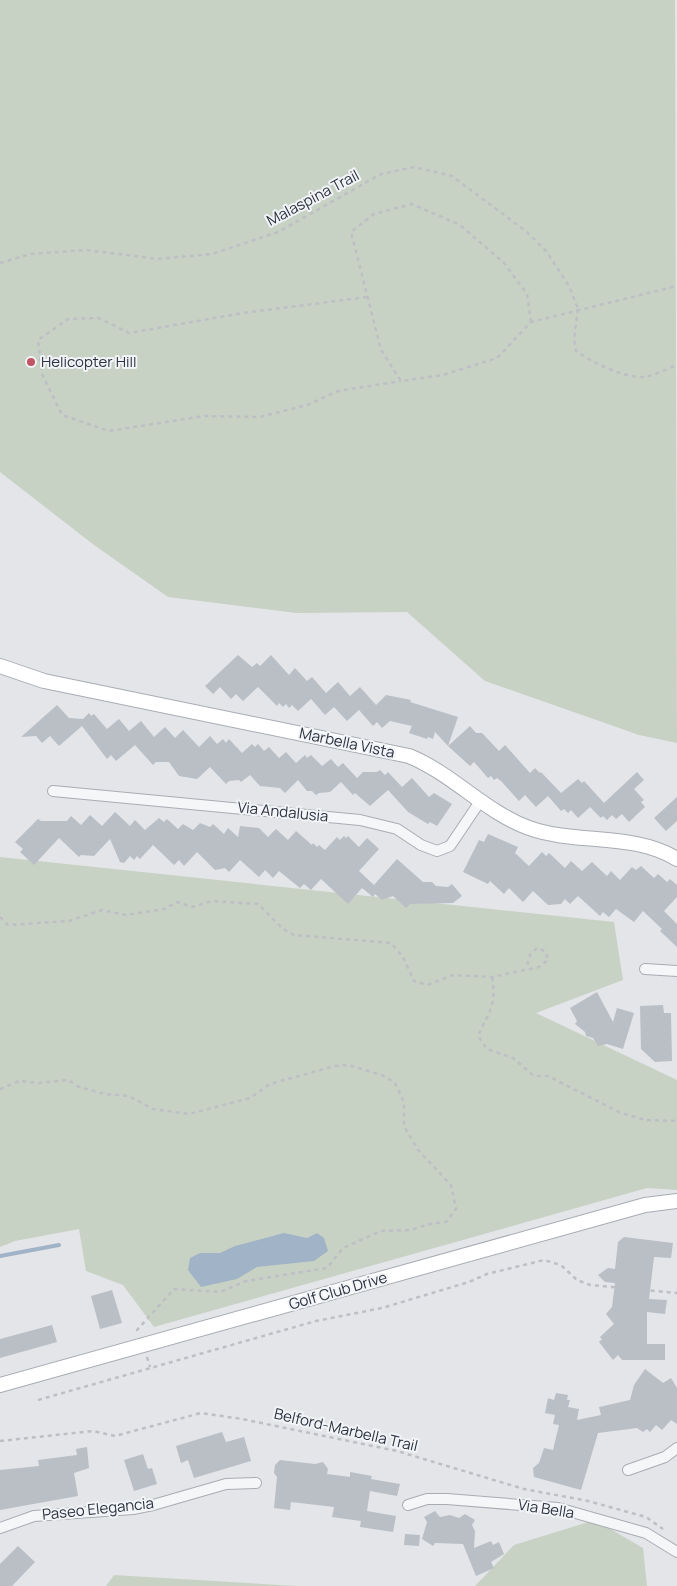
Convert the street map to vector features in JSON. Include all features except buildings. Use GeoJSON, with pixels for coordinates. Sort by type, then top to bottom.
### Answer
{"type":"FeatureCollection","features":[{"type":"Feature","properties":{"kind":"street","name":"Marbella Vista"},"geometry":{"type":"LineString","coordinates":[[0,666],[44,681],[409,756],[439,770],[511,820],[529,828],[547,833],[633,844],[677,859]]}},
{"type":"Feature","properties":{"kind":"street","name":"Via Andalusia"},"geometry":{"type":"LineString","coordinates":[[53,790],[360,820],[397,829],[421,845],[437,851],[450,846],[481,800]]}},
{"type":"Feature","properties":{"kind":"street"},"geometry":{"type":"LineString","coordinates":[[645,969],[677,971]]}},
{"type":"Feature","properties":{"kind":"street","name":"Golf Club Drive"},"geometry":{"type":"LineString","coordinates":[[0,1385],[645,1205],[677,1201]]}},
{"type":"Feature","properties":{"kind":"street"},"geometry":{"type":"LineString","coordinates":[[628,1470],[665,1457],[677,1448]]}},
{"type":"Feature","properties":{"kind":"street","name":"Paseo Elegancia"},"geometry":{"type":"LineString","coordinates":[[0,1528],[34,1516],[133,1509],[226,1484],[256,1483]]}},
{"type":"Feature","properties":{"kind":"street","name":"Via Bella"},"geometry":{"type":"LineString","coordinates":[[408,1505],[427,1499],[447,1499],[558,1508],[646,1533],[677,1552]]}},
{"type":"Feature","properties":{"kind":"path","name":"Malaspina Trail"},"geometry":{"type":"LineString","coordinates":[[0,263],[30,254],[86,250],[158,259],[212,254],[278,232],[381,174],[414,167],[452,176],[527,232],[546,252],[569,286],[578,309]]}},
{"type":"Feature","properties":{"kind":"path"},"geometry":{"type":"LineString","coordinates":[[401,381],[381,350],[351,232],[374,214],[412,204],[460,226],[504,263],[527,294],[531,322]]}},
{"type":"Feature","properties":{"kind":"path"},"geometry":{"type":"LineString","coordinates":[[367,297],[243,313],[129,334],[99,318],[68,319],[38,340],[42,374],[62,416],[109,431],[204,416],[260,417],[307,405],[338,391],[443,375],[497,358],[531,322],[677,286]]}},
{"type":"Feature","properties":{"kind":"path"},"geometry":{"type":"LineString","coordinates":[[578,309],[574,339],[576,350],[584,356],[606,367],[639,377],[677,366]]}},
{"type":"Feature","properties":{"kind":"path"},"geometry":{"type":"LineString","coordinates":[[0,917],[8,925],[26,925],[69,921],[102,910],[126,915],[164,909],[178,902],[192,907],[212,902],[258,904],[283,929],[294,936],[391,943],[403,957],[414,981],[427,986],[453,975],[492,977],[540,967],[548,960],[545,950],[537,948],[530,955],[526,969]]}},
{"type":"Feature","properties":{"kind":"path"},"geometry":{"type":"LineString","coordinates":[[492,977],[495,994],[492,1009],[478,1036],[487,1049],[513,1058],[534,1076],[548,1076],[621,1113],[646,1120],[677,1121]]}},
{"type":"Feature","properties":{"kind":"path"},"geometry":{"type":"LineString","coordinates":[[0,1089],[19,1081],[39,1083],[68,1080],[88,1089],[128,1096],[153,1109],[189,1114],[250,1098],[270,1084],[335,1066],[349,1065],[384,1076],[396,1083],[404,1102],[404,1126],[418,1150],[443,1174],[451,1185],[456,1209],[446,1222],[430,1224],[410,1230],[382,1230],[343,1248],[327,1268],[246,1281],[220,1292],[174,1289],[137,1330],[150,1368]]}},
{"type":"Feature","properties":{"kind":"path"},"geometry":{"type":"LineString","coordinates":[[38,1400],[316,1321],[382,1308],[469,1282],[487,1274],[544,1260],[561,1265],[577,1280],[590,1285],[677,1294]]}},
{"type":"Feature","properties":{"kind":"path","name":"Belford-Marbella Trail"},"geometry":{"type":"LineString","coordinates":[[0,1440],[93,1430],[115,1436],[201,1413],[209,1414],[396,1451],[524,1489],[588,1501],[646,1517],[669,1534]]}},
{"type":"Feature","properties":{"kind":"green space"},"geometry":{"type":"Polygon","coordinates":[[[0,0],[675,0],[677,743],[639,735],[485,681],[407,612],[296,613],[168,597],[94,545],[0,472],[0,0]]]}},
{"type":"Feature","properties":{"kind":"green space"},"geometry":{"type":"Polygon","coordinates":[[[0,857],[614,922],[623,980],[536,1013],[677,1080],[677,1190],[647,1188],[154,1327],[123,1285],[86,1271],[79,1229],[15,1241],[0,1247],[0,857]]]}},
{"type":"Feature","properties":{"kind":"green space"},"geometry":{"type":"Polygon","coordinates":[[[595,1520],[643,1548],[647,1586],[475,1586],[514,1545],[595,1520]]]}},
{"type":"Feature","properties":{"kind":"green space"},"geometry":{"type":"Polygon","coordinates":[[[114,1575],[297,1586],[106,1586],[114,1575]]]}},
{"type":"Feature","properties":{"kind":"water"},"geometry":{"type":"Polygon","coordinates":[[[284,1233],[307,1238],[317,1233],[324,1238],[328,1251],[314,1261],[257,1267],[237,1279],[201,1287],[188,1270],[190,1258],[200,1253],[220,1253],[235,1246],[284,1233]]]}},
{"type":"Feature","properties":{"kind":"waterway"},"geometry":{"type":"LineString","coordinates":[[0,1256],[59,1245]]}},
{"type":"Feature","properties":{"kind":"place","name":"Helicopter Hill"},"geometry":{"type":"Point","coordinates":[31,362]}}]}
